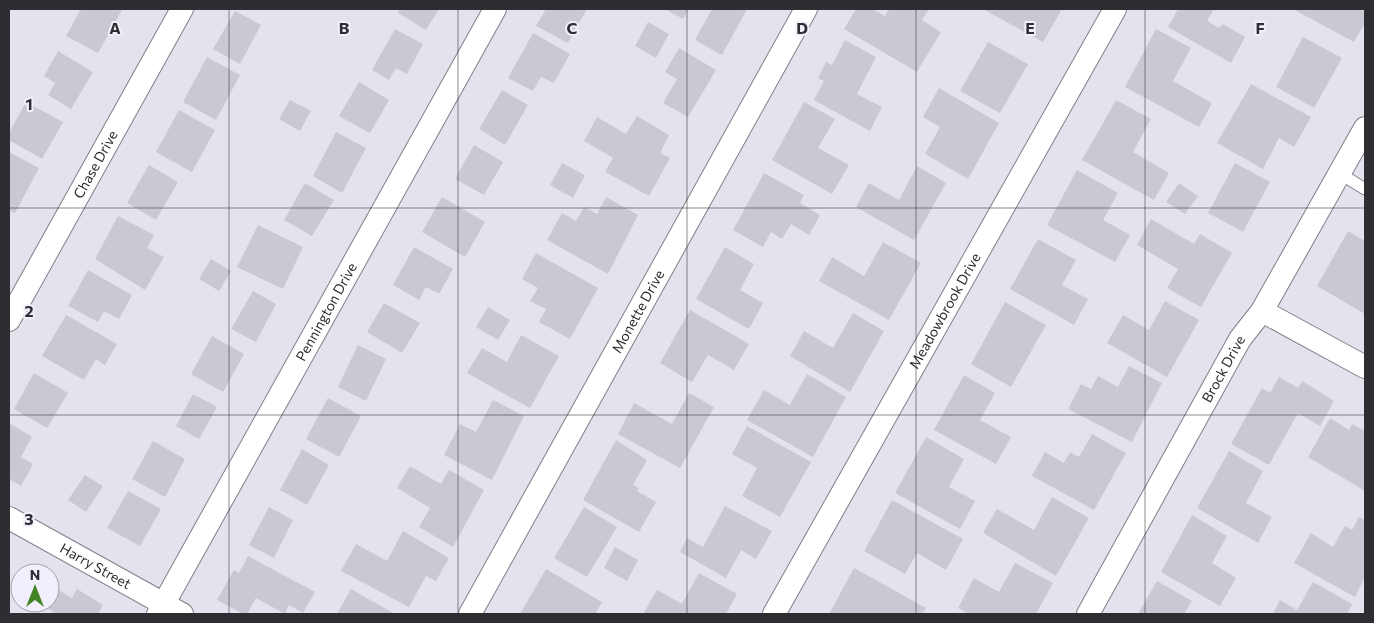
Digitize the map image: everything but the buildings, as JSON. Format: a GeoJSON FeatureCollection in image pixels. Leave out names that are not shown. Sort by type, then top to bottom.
{"type":"FeatureCollection","features":[{"type":"Feature","properties":{"kind":"street","name":"Chase Drive"},"geometry":{"type":"LineString","coordinates":[[9,320],[182,9]]}},
{"type":"Feature","properties":{"kind":"street","name":"Pennington Drive"},"geometry":{"type":"LineString","coordinates":[[168,611],[495,9]]}},
{"type":"Feature","properties":{"kind":"street","name":"Monette Drive"},"geometry":{"type":"LineString","coordinates":[[470,614],[806,9]]}},
{"type":"Feature","properties":{"kind":"street","name":"Meadowbrook Drive"},"geometry":{"type":"LineString","coordinates":[[774,614],[1114,9]]}},
{"type":"Feature","properties":{"kind":"street","name":"Brock Drive"},"geometry":{"type":"LineString","coordinates":[[1088,614],[1240,339],[1262,311],[1365,128]]}},
{"type":"Feature","properties":{"kind":"street"},"geometry":{"type":"LineString","coordinates":[[1262,311],[1365,367]]}},
{"type":"Feature","properties":{"kind":"street","name":"Harry Street"},"geometry":{"type":"LineString","coordinates":[[9,518],[168,611]]}},
{"type":"Feature","properties":{"kind":"lane"},"geometry":{"type":"LineString","coordinates":[[1339,174],[1365,189]]}}]}
